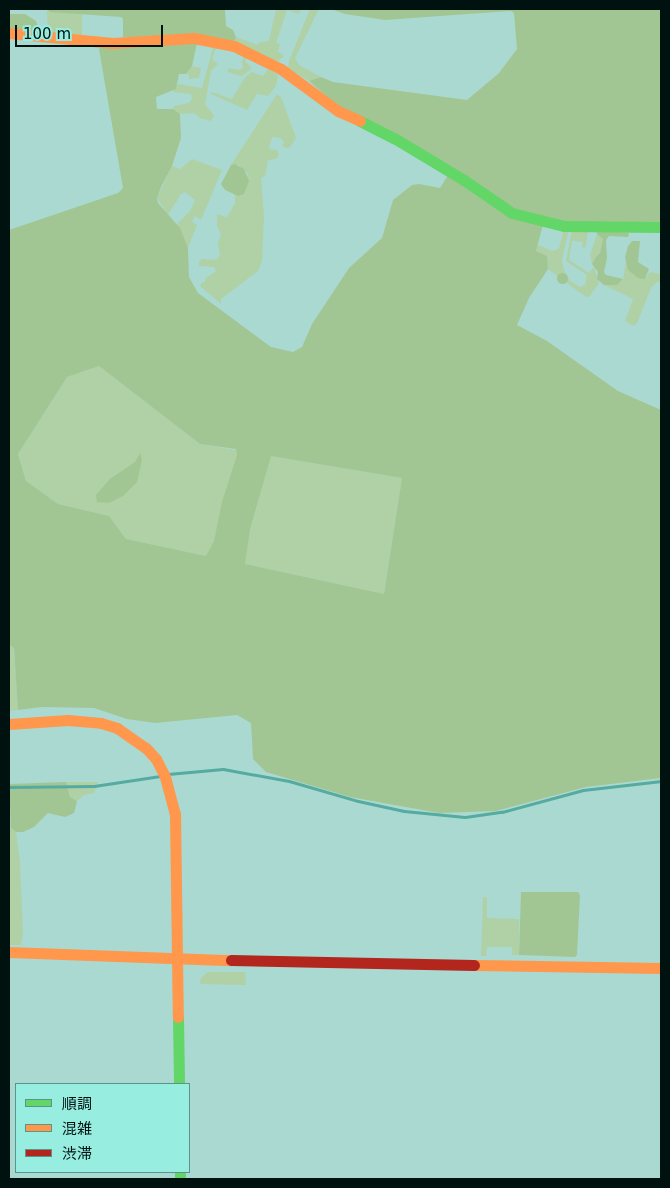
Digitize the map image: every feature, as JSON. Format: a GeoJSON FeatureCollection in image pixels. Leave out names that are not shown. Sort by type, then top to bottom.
{"type":"FeatureCollection","features":[{"type":"Feature","properties":{"kind":"street"},"geometry":{"type":"LineString","coordinates":[[9,33],[113,43],[194,38],[234,46],[281,69],[338,111],[394,138],[464,180],[512,213],[564,226],[661,227]]}},
{"type":"Feature","properties":{"kind":"street"},"geometry":{"type":"LineString","coordinates":[[9,724],[68,720],[101,723],[130,735],[156,760],[166,776],[175,814],[179,1083]]}},
{"type":"Feature","properties":{"kind":"street"},"geometry":{"type":"LineString","coordinates":[[9,952],[178,959],[661,968]]}},
{"type":"Feature","properties":{"kind":"green space"},"geometry":{"type":"Polygon","coordinates":[[[47,9],[225,9],[226,26],[233,30],[236,37],[234,42],[123,37],[123,19],[121,17],[50,12],[47,9]]]}},
{"type":"Feature","properties":{"kind":"green space"},"geometry":{"type":"Polygon","coordinates":[[[276,9],[301,10],[299,14],[287,10],[276,43],[280,44],[278,52],[284,55],[278,62],[234,42],[236,37],[258,45],[260,42],[269,41],[276,9]]]}},
{"type":"Feature","properties":{"kind":"green space"},"geometry":{"type":"Polygon","coordinates":[[[310,9],[319,9],[295,58],[299,65],[321,77],[309,81],[288,68],[289,61],[310,9]]]}},
{"type":"Feature","properties":{"kind":"green space"},"geometry":{"type":"Polygon","coordinates":[[[331,9],[661,9],[661,224],[544,221],[536,251],[547,256],[548,269],[529,298],[517,325],[547,341],[618,391],[661,410],[661,778],[586,787],[496,811],[439,813],[350,797],[266,772],[253,759],[251,723],[237,715],[155,723],[127,719],[94,708],[42,707],[18,710],[14,648],[9,644],[9,230],[118,193],[123,188],[99,49],[102,46],[197,43],[192,66],[186,74],[179,74],[176,89],[156,97],[157,109],[173,109],[180,114],[181,138],[172,166],[157,198],[158,203],[180,228],[188,248],[189,277],[198,293],[271,347],[293,352],[302,347],[312,324],[349,268],[382,238],[393,200],[412,185],[419,184],[440,188],[452,169],[340,108],[309,81],[321,77],[333,82],[467,100],[499,73],[517,49],[514,13],[511,11],[385,20],[345,14],[331,9]],[[99,366],[67,377],[18,454],[26,481],[58,504],[109,516],[126,539],[206,556],[214,541],[222,502],[237,455],[236,449],[200,444],[99,366]],[[271,456],[250,529],[245,564],[384,594],[402,478],[271,456]]]}},
{"type":"Feature","properties":{"kind":"green space"},"geometry":{"type":"Polygon","coordinates":[[[47,10],[82,14],[82,35],[48,35],[47,10]]]}},
{"type":"Feature","properties":{"kind":"green space"},"geometry":{"type":"Polygon","coordinates":[[[9,14],[25,14],[36,21],[38,27],[37,34],[9,30],[9,14]]]}},
{"type":"Feature","properties":{"kind":"green space"},"geometry":{"type":"Polygon","coordinates":[[[214,44],[217,45],[212,59],[218,64],[211,71],[205,104],[214,116],[211,121],[200,118],[194,113],[180,114],[173,109],[174,106],[189,103],[192,99],[191,94],[173,92],[178,84],[202,88],[214,44]]]}},
{"type":"Feature","properties":{"kind":"green space"},"geometry":{"type":"Polygon","coordinates":[[[248,55],[245,61],[252,68],[241,76],[228,72],[228,68],[238,70],[243,68],[242,61],[244,56],[248,55]]]}},
{"type":"Feature","properties":{"kind":"green space"},"geometry":{"type":"Polygon","coordinates":[[[192,66],[201,68],[199,78],[189,79],[189,75],[186,74],[192,66]]]}},
{"type":"Feature","properties":{"kind":"green space"},"geometry":{"type":"Polygon","coordinates":[[[268,69],[278,75],[276,86],[268,96],[257,94],[247,110],[211,94],[212,92],[232,99],[245,77],[252,72],[263,76],[268,69]]]}},
{"type":"Feature","properties":{"kind":"green space"},"geometry":{"type":"Polygon","coordinates":[[[277,94],[281,97],[296,138],[290,147],[286,148],[282,146],[284,142],[280,138],[272,137],[269,149],[277,150],[279,155],[276,159],[268,160],[265,176],[261,178],[264,216],[262,261],[258,271],[221,299],[221,304],[200,286],[206,278],[216,271],[214,267],[199,266],[199,262],[202,259],[216,260],[220,255],[218,243],[221,234],[217,226],[217,214],[226,217],[229,214],[235,203],[235,195],[238,196],[248,174],[239,165],[231,165],[277,94]]]}},
{"type":"Feature","properties":{"kind":"green space"},"geometry":{"type":"Polygon","coordinates":[[[192,159],[222,170],[201,220],[195,216],[192,222],[197,225],[188,248],[177,224],[190,211],[195,200],[185,192],[181,194],[168,215],[157,198],[172,166],[180,169],[192,159]]]}},
{"type":"Feature","properties":{"kind":"green space"},"geometry":{"type":"Polygon","coordinates":[[[235,164],[244,169],[249,181],[244,194],[238,196],[225,190],[221,184],[231,165],[235,164]]]}},
{"type":"Feature","properties":{"kind":"green space"},"geometry":{"type":"Polygon","coordinates":[[[569,229],[562,260],[564,270],[570,281],[580,287],[585,285],[587,275],[566,261],[572,230],[588,230],[586,247],[582,248],[583,242],[572,241],[569,260],[589,273],[594,267],[599,283],[589,297],[586,297],[548,269],[546,256],[536,251],[538,245],[552,251],[559,249],[563,232],[569,229]]]}},
{"type":"Feature","properties":{"kind":"green space"},"geometry":{"type":"Polygon","coordinates":[[[597,230],[629,233],[628,237],[609,236],[606,240],[607,258],[604,272],[606,275],[623,279],[617,285],[604,285],[597,279],[598,272],[592,264],[600,253],[603,239],[597,234],[597,230]]]}},
{"type":"Feature","properties":{"kind":"green space"},"geometry":{"type":"Polygon","coordinates":[[[597,234],[603,239],[600,254],[592,264],[590,255],[597,234]]]}},
{"type":"Feature","properties":{"kind":"green space"},"geometry":{"type":"Polygon","coordinates":[[[632,241],[640,241],[638,262],[649,269],[645,279],[638,278],[628,270],[625,257],[628,246],[632,241]]]}},
{"type":"Feature","properties":{"kind":"green space"},"geometry":{"type":"Polygon","coordinates":[[[626,262],[645,279],[650,272],[661,274],[661,282],[657,282],[651,288],[637,323],[634,326],[625,321],[633,299],[604,285],[617,285],[623,279],[626,262]]]}},
{"type":"Feature","properties":{"kind":"green space"},"geometry":{"type":"Polygon","coordinates":[[[562,272],[568,278],[562,284],[556,278],[562,272]]]}},
{"type":"Feature","properties":{"kind":"green space"},"geometry":{"type":"Polygon","coordinates":[[[99,366],[200,444],[402,478],[384,594],[126,539],[109,516],[58,504],[26,481],[18,454],[67,377],[99,366]]]}},
{"type":"Feature","properties":{"kind":"green space"},"geometry":{"type":"Polygon","coordinates":[[[140,453],[142,460],[137,482],[123,496],[109,503],[97,502],[96,495],[110,479],[135,462],[140,453]]]}},
{"type":"Feature","properties":{"kind":"green space"},"geometry":{"type":"Polygon","coordinates":[[[9,644],[14,648],[18,710],[9,711],[9,644]]]}},
{"type":"Feature","properties":{"kind":"green space"},"geometry":{"type":"Polygon","coordinates":[[[66,782],[98,782],[94,793],[84,795],[77,801],[70,797],[66,782]]]}},
{"type":"Feature","properties":{"kind":"green space"},"geometry":{"type":"Polygon","coordinates":[[[66,782],[70,797],[77,801],[74,813],[65,817],[48,813],[34,827],[23,832],[16,832],[11,828],[9,784],[66,782]]]}},
{"type":"Feature","properties":{"kind":"green space"},"geometry":{"type":"Polygon","coordinates":[[[9,803],[11,828],[16,832],[20,861],[23,933],[21,945],[9,945],[9,803]]]}},
{"type":"Feature","properties":{"kind":"green space"},"geometry":{"type":"Polygon","coordinates":[[[521,892],[578,892],[580,895],[577,955],[575,957],[519,955],[521,892]]]}},
{"type":"Feature","properties":{"kind":"green space"},"geometry":{"type":"Polygon","coordinates":[[[483,897],[487,897],[487,918],[519,919],[519,955],[512,955],[512,947],[487,947],[486,956],[481,956],[483,897]]]}},
{"type":"Feature","properties":{"kind":"green space"},"geometry":{"type":"Polygon","coordinates":[[[208,972],[245,972],[246,985],[200,984],[201,978],[208,972]]]}},
{"type":"Feature","properties":{"kind":"waterway"},"geometry":{"type":"LineString","coordinates":[[168,774],[223,769],[289,781],[358,801],[404,811],[465,817],[502,812],[583,790],[661,781]]}},
{"type":"Feature","properties":{"kind":"waterway"},"geometry":{"type":"LineString","coordinates":[[9,787],[94,786],[160,776]]}},
{"type":"Feature","properties":{"kind":"traffic: fast"},"geometry":{"type":"LineString","coordinates":[[360,121],[394,138],[464,180],[512,213],[564,226],[661,227]]}},
{"type":"Feature","properties":{"kind":"traffic: fast"},"geometry":{"type":"LineString","coordinates":[[178,1017],[179,1083]]}},
{"type":"Feature","properties":{"kind":"traffic: fast"},"geometry":{"type":"LineString","coordinates":[[180,1173],[180,1179]]}},
{"type":"Feature","properties":{"kind":"traffic: slow"},"geometry":{"type":"LineString","coordinates":[[9,33],[113,43],[194,38],[234,46],[281,69],[338,111],[360,121]]}},
{"type":"Feature","properties":{"kind":"traffic: slow"},"geometry":{"type":"LineString","coordinates":[[9,724],[68,720],[101,723],[117,728],[146,748],[156,759],[165,777],[175,814],[178,1017]]}},
{"type":"Feature","properties":{"kind":"traffic: slow"},"geometry":{"type":"LineString","coordinates":[[9,952],[231,960]]}},
{"type":"Feature","properties":{"kind":"traffic: slow"},"geometry":{"type":"LineString","coordinates":[[474,965],[661,968]]}},
{"type":"Feature","properties":{"kind":"traffic: jam"},"geometry":{"type":"LineString","coordinates":[[231,960],[474,965]]}}]}
